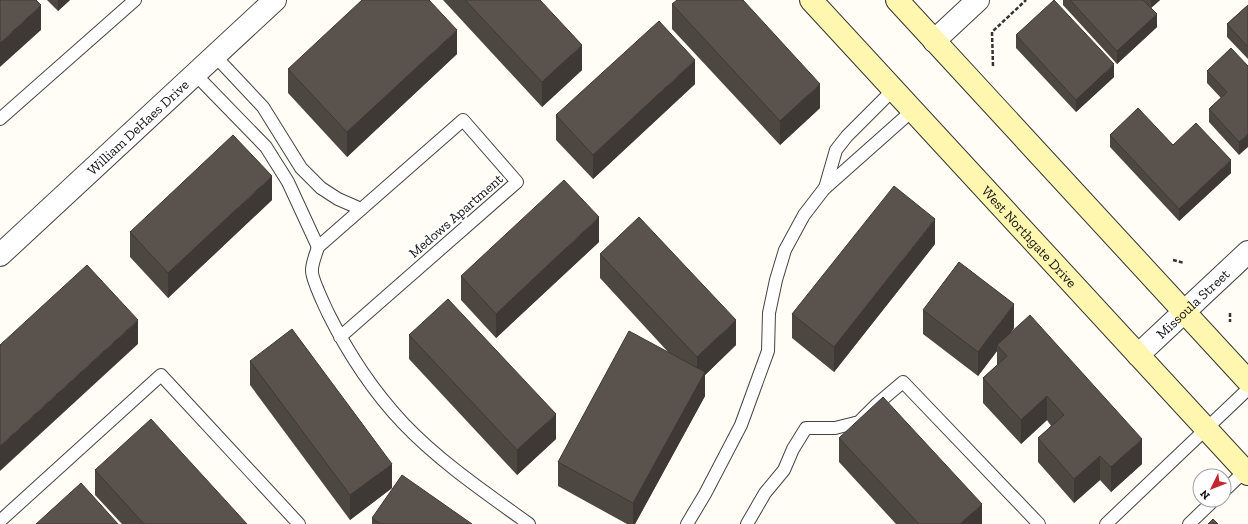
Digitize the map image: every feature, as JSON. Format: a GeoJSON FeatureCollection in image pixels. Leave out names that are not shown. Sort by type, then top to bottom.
{"type":"FeatureCollection","features":[{"type":"Feature","properties":{"kind":"main road","name":"West Northgate Drive"},"geometry":{"type":"LineString","coordinates":[[811,0],[1206,429],[1247,471]]}},
{"type":"Feature","properties":{"kind":"main road"},"geometry":{"type":"LineString","coordinates":[[896,0],[1248,381]]}},
{"type":"Feature","properties":{"kind":"street"},"geometry":{"type":"LineString","coordinates":[[934,41],[978,0]]}},
{"type":"Feature","properties":{"kind":"street","name":"William DeHaes Drive"},"geometry":{"type":"LineString","coordinates":[[0,255],[215,56],[266,3]]}},
{"type":"Feature","properties":{"kind":"street","name":"Missoula Street"},"geometry":{"type":"LineString","coordinates":[[1138,355],[1248,252]]}},
{"type":"Feature","properties":{"kind":"lane"},"geometry":{"type":"LineString","coordinates":[[0,119],[135,0]]}},
{"type":"Feature","properties":{"kind":"lane"},"geometry":{"type":"LineString","coordinates":[[215,56],[263,107],[301,168],[321,188],[338,199],[361,209]]}},
{"type":"Feature","properties":{"kind":"lane"},"geometry":{"type":"LineString","coordinates":[[195,74],[266,147],[288,182],[318,247],[311,271],[321,299],[340,337],[363,374],[403,422],[428,447],[476,486],[529,524]]}},
{"type":"Feature","properties":{"kind":"lane"},"geometry":{"type":"LineString","coordinates":[[824,189],[836,150],[853,130],[893,90]]}},
{"type":"Feature","properties":{"kind":"lane"},"geometry":{"type":"LineString","coordinates":[[687,524],[706,494],[741,425],[768,351],[769,313],[776,280],[786,250],[804,216],[824,189],[913,110]]}},
{"type":"Feature","properties":{"kind":"lane","name":"Medows Apartment"},"geometry":{"type":"LineString","coordinates":[[318,247],[463,120],[517,182],[340,337]]}},
{"type":"Feature","properties":{"kind":"lane"},"geometry":{"type":"LineString","coordinates":[[0,521],[161,375],[299,524]]}},
{"type":"Feature","properties":{"kind":"lane"},"geometry":{"type":"LineString","coordinates":[[747,524],[765,493],[784,470],[793,449],[806,428],[835,428],[859,422],[877,404],[903,382],[1039,524]]}},
{"type":"Feature","properties":{"kind":"lane"},"geometry":{"type":"LineString","coordinates":[[1106,524],[1117,519],[1248,389]]}},
{"type":"Feature","properties":{"kind":"lane"},"geometry":{"type":"LineString","coordinates":[[1232,484],[1247,471]]}},
{"type":"Feature","properties":{"kind":"lane"},"geometry":{"type":"LineString","coordinates":[[1189,524],[1206,508]]}},
{"type":"Feature","properties":{"kind":"path"},"geometry":{"type":"LineString","coordinates":[[993,68],[992,32],[1026,0]]}},
{"type":"Feature","properties":{"kind":"path"},"geometry":{"type":"LineString","coordinates":[[1172,260],[1184,263]]}},
{"type":"Feature","properties":{"kind":"path"},"geometry":{"type":"LineString","coordinates":[[1230,313],[1230,322],[1235,327]]}},
{"type":"Feature","properties":{"kind":"building"},"geometry":{"type":"Polygon","coordinates":[[[0,0],[36,0],[41,5],[0,43],[0,0]]]}},
{"type":"Feature","properties":{"kind":"building"},"geometry":{"type":"Polygon","coordinates":[[[362,0],[429,0],[457,30],[347,132],[288,69],[362,0]]]}},
{"type":"Feature","properties":{"kind":"building"},"geometry":{"type":"Polygon","coordinates":[[[465,0],[540,0],[582,45],[542,82],[465,0]]]}},
{"type":"Feature","properties":{"kind":"building"},"geometry":{"type":"Polygon","coordinates":[[[677,0],[743,0],[820,84],[780,121],[672,4],[677,0]]]}},
{"type":"Feature","properties":{"kind":"building"},"geometry":{"type":"Polygon","coordinates":[[[1054,0],[1114,64],[1076,100],[1016,35],[1054,0]]]}},
{"type":"Feature","properties":{"kind":"building"},"geometry":{"type":"Polygon","coordinates":[[[1070,0],[1143,0],[1157,14],[1117,51],[1070,0]]]}},
{"type":"Feature","properties":{"kind":"building"},"geometry":{"type":"Polygon","coordinates":[[[1248,5],[1248,47],[1227,24],[1248,5]]]}},
{"type":"Feature","properties":{"kind":"building"},"geometry":{"type":"Polygon","coordinates":[[[659,21],[695,60],[593,155],[556,115],[659,21]]]}},
{"type":"Feature","properties":{"kind":"building"},"geometry":{"type":"Polygon","coordinates":[[[1231,48],[1248,66],[1248,134],[1239,142],[1209,109],[1227,92],[1207,71],[1231,48]]]}},
{"type":"Feature","properties":{"kind":"building"},"geometry":{"type":"Polygon","coordinates":[[[1138,108],[1173,145],[1196,123],[1231,160],[1179,209],[1110,135],[1138,108]]]}},
{"type":"Feature","properties":{"kind":"building"},"geometry":{"type":"Polygon","coordinates":[[[233,135],[272,176],[168,273],[130,232],[233,135]]]}},
{"type":"Feature","properties":{"kind":"building"},"geometry":{"type":"Polygon","coordinates":[[[564,180],[599,217],[496,314],[461,276],[564,180]]]}},
{"type":"Feature","properties":{"kind":"building"},"geometry":{"type":"Polygon","coordinates":[[[894,186],[935,219],[834,347],[792,314],[894,186]]]}},
{"type":"Feature","properties":{"kind":"building"},"geometry":{"type":"Polygon","coordinates":[[[639,217],[736,320],[697,357],[600,254],[639,217]]]}},
{"type":"Feature","properties":{"kind":"building"},"geometry":{"type":"Polygon","coordinates":[[[959,262],[1014,304],[978,352],[923,310],[959,262]]]}},
{"type":"Feature","properties":{"kind":"building"},"geometry":{"type":"Polygon","coordinates":[[[87,265],[138,320],[0,446],[0,345],[87,265]]]}},
{"type":"Feature","properties":{"kind":"building"},"geometry":{"type":"Polygon","coordinates":[[[448,299],[556,414],[517,450],[409,335],[448,299]]]}},
{"type":"Feature","properties":{"kind":"building"},"geometry":{"type":"Polygon","coordinates":[[[1030,315],[1142,439],[1111,467],[1100,456],[1074,479],[1038,438],[1064,415],[1047,396],[1021,420],[983,378],[1007,356],[997,345],[1030,315]]]}},
{"type":"Feature","properties":{"kind":"building"},"geometry":{"type":"Polygon","coordinates":[[[292,329],[392,464],[350,495],[250,361],[292,329]]]}},
{"type":"Feature","properties":{"kind":"building"},"geometry":{"type":"Polygon","coordinates":[[[629,331],[705,372],[633,503],[558,462],[629,331]]]}},
{"type":"Feature","properties":{"kind":"building"},"geometry":{"type":"Polygon","coordinates":[[[883,397],[982,504],[960,524],[919,524],[839,438],[883,397]]]}},
{"type":"Feature","properties":{"kind":"building"},"geometry":{"type":"Polygon","coordinates":[[[151,419],[247,524],[144,524],[95,470],[151,419]]]}},
{"type":"Feature","properties":{"kind":"building"},"geometry":{"type":"Polygon","coordinates":[[[402,475],[472,524],[381,524],[372,518],[402,475]]]}},
{"type":"Feature","properties":{"kind":"building"},"geometry":{"type":"Polygon","coordinates":[[[81,483],[118,524],[36,524],[81,483]]]}},
{"type":"Feature","properties":{"kind":"building"},"geometry":{"type":"Polygon","coordinates":[[[1213,519],[1218,524],[1208,524],[1213,519]]]}}]}
